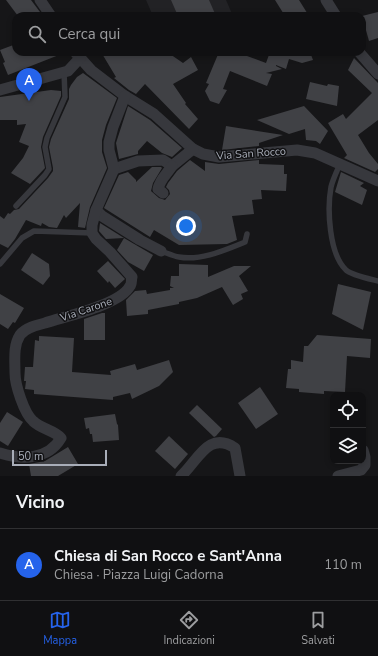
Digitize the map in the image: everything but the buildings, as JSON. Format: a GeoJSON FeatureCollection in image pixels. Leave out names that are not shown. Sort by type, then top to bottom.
{"type":"FeatureCollection","features":[{"type":"Feature","properties":{"kind":"street"},"geometry":{"type":"LineString","coordinates":[[326,0],[334,12]]}},
{"type":"Feature","properties":{"kind":"street"},"geometry":{"type":"LineString","coordinates":[[43,1],[49,12]]}},
{"type":"Feature","properties":{"kind":"street"},"geometry":{"type":"LineString","coordinates":[[0,90],[68,71],[76,56]]}},
{"type":"Feature","properties":{"kind":"street","name":"Via San Rocco"},"geometry":{"type":"LineString","coordinates":[[78,56],[91,70],[125,96],[154,114],[193,149],[203,154],[219,157],[297,150],[315,153],[378,181]]}},
{"type":"Feature","properties":{"kind":"street"},"geometry":{"type":"LineString","coordinates":[[362,56],[378,74]]}},
{"type":"Feature","properties":{"kind":"street"},"geometry":{"type":"LineString","coordinates":[[92,233],[92,225],[96,210],[114,169],[109,150],[109,142],[125,96]]}},
{"type":"Feature","properties":{"kind":"street"},"geometry":{"type":"LineString","coordinates":[[163,193],[158,189],[159,182],[172,166],[193,149]]}},
{"type":"Feature","properties":{"kind":"street"},"geometry":{"type":"LineString","coordinates":[[114,169],[138,161],[163,160],[172,166]]}},
{"type":"Feature","properties":{"kind":"street"},"geometry":{"type":"LineString","coordinates":[[96,210],[102,216],[140,240],[161,251]]}},
{"type":"Feature","properties":{"kind":"street","name":"Via Carone"},"geometry":{"type":"LineString","coordinates":[[0,453],[12,457],[30,457],[46,453],[56,446],[61,438],[32,421],[22,403],[15,380],[15,344],[21,333],[35,326],[109,303],[124,294],[131,285],[132,277],[92,233]]}},
{"type":"Feature","properties":{"kind":"street"},"geometry":{"type":"LineString","coordinates":[[181,476],[206,448],[216,442],[228,443],[235,448],[240,476]]}},
{"type":"Feature","properties":{"kind":"street"},"geometry":{"type":"LineString","coordinates":[[338,476],[361,470],[365,464]]}},
{"type":"Feature","properties":{"kind":"lane"},"geometry":{"type":"LineString","coordinates":[[16,206],[49,169],[45,147],[46,138],[65,97],[64,72]]}},
{"type":"Feature","properties":{"kind":"lane"},"geometry":{"type":"LineString","coordinates":[[340,164],[332,186],[329,200],[329,220],[338,260],[347,271],[378,281]]}},
{"type":"Feature","properties":{"kind":"lane"},"geometry":{"type":"LineString","coordinates":[[0,264],[22,238],[34,231],[92,233]]}},
{"type":"Feature","properties":{"kind":"lane"},"geometry":{"type":"LineString","coordinates":[[161,251],[178,257],[192,258],[211,254],[245,242],[247,234]]}},
{"type":"Feature","properties":{"kind":"shaded area"},"geometry":{"type":"Polygon","coordinates":[[[146,0],[226,0],[231,12],[151,12],[146,0]]]}},
{"type":"Feature","properties":{"kind":"place","name":"Chiesa di San Rocco e Sant'Anna"},"geometry":{"type":"Point","coordinates":[29,101]}}]}
